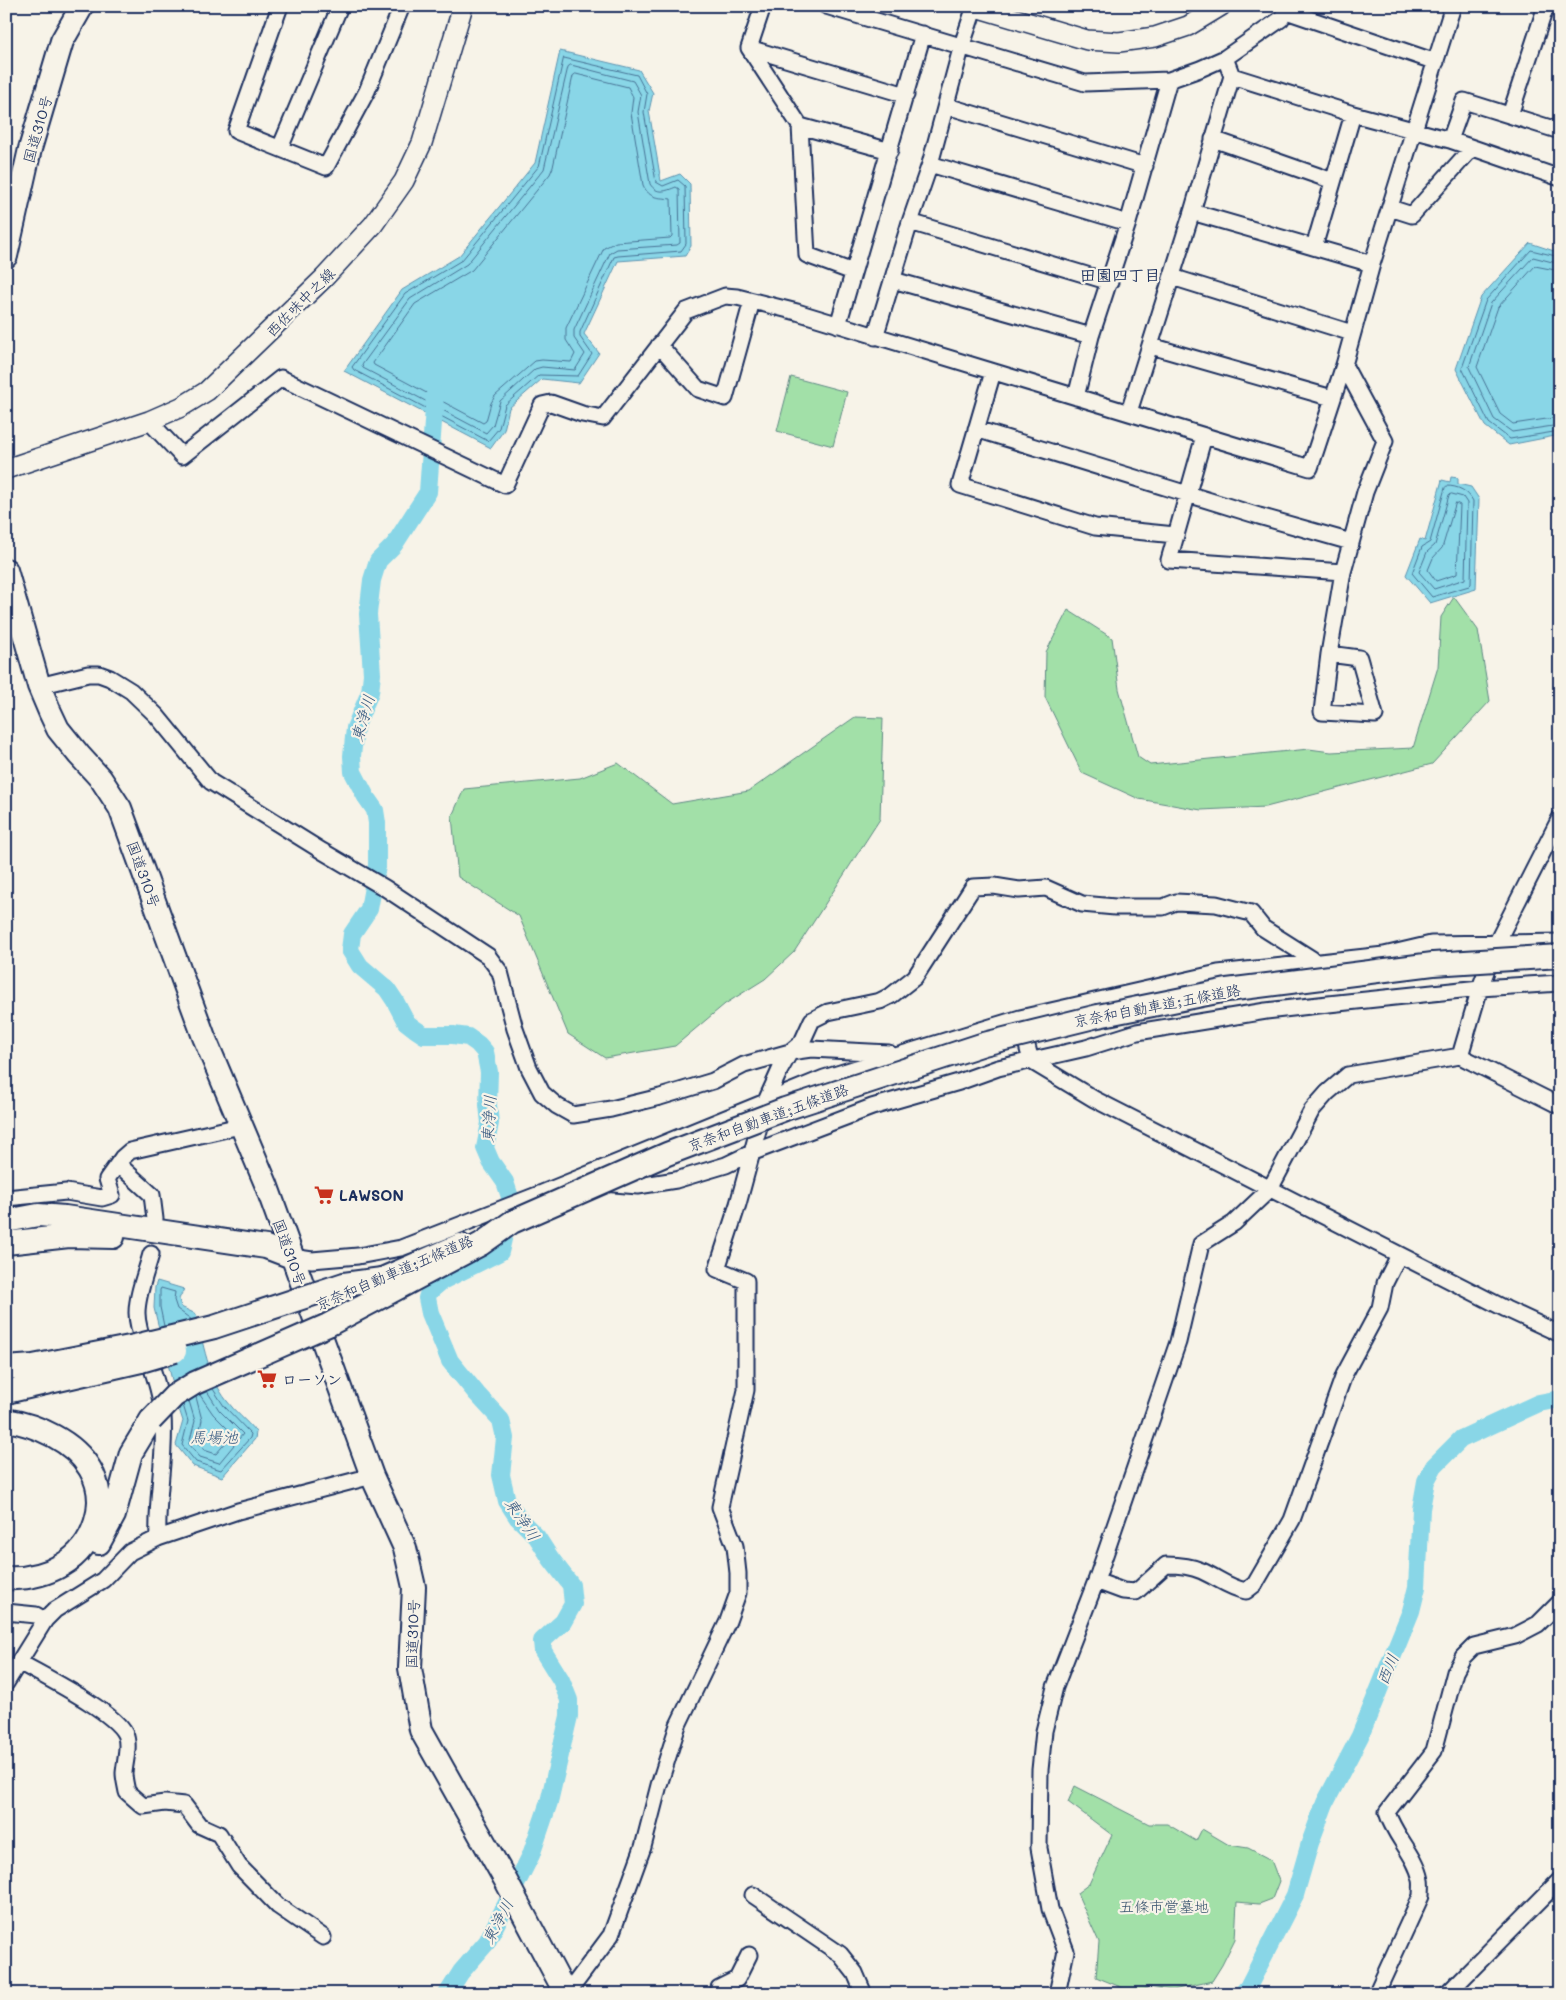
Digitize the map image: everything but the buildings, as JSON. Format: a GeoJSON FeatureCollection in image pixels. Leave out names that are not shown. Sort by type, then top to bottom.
{"type":"FeatureCollection","features":[{"type":"Feature","properties":{"kind":"highway","name":"国道310号"},"geometry":{"type":"LineString","coordinates":[[6,256],[30,149],[62,41],[82,6]]}},
{"type":"Feature","properties":{"kind":"highway","name":"国道310号"},"geometry":{"type":"LineString","coordinates":[[6,570],[39,686],[58,729],[101,779],[120,808],[204,1037],[266,1184],[372,1476],[405,1548],[414,1586],[410,1668],[421,1730],[567,1994]]}},
{"type":"Feature","properties":{"kind":"highway","name":"京奈和自動車道;五條道路"},"geometry":{"type":"LineString","coordinates":[[138,1353],[344,1284],[382,1279],[667,1154],[858,1084],[984,1044],[1098,1016],[1227,990],[1434,964],[1560,956]]}},
{"type":"Feature","properties":{"kind":"highway"},"geometry":{"type":"LineString","coordinates":[[6,1221],[38,1215],[65,1217],[266,1247],[292,1257]]}},
{"type":"Feature","properties":{"kind":"highway"},"geometry":{"type":"LineString","coordinates":[[6,1588],[25,1587],[49,1582],[85,1561],[91,1555],[114,1515],[131,1453],[150,1420],[174,1396],[195,1383],[344,1317],[481,1244],[512,1222]]}},
{"type":"Feature","properties":{"kind":"highway"},"geometry":{"type":"LineString","coordinates":[[6,1230],[40,1227],[74,1229],[107,1236],[266,1260],[292,1257]]}},
{"type":"Feature","properties":{"kind":"highway"},"geometry":{"type":"LineString","coordinates":[[6,1243],[69,1236],[107,1236]]}},
{"type":"Feature","properties":{"kind":"highway"},"geometry":{"type":"LineString","coordinates":[[6,1368],[138,1353]]}},
{"type":"Feature","properties":{"kind":"highway"},"geometry":{"type":"LineString","coordinates":[[6,1392],[138,1353]]}},
{"type":"Feature","properties":{"kind":"highway"},"geometry":{"type":"LineString","coordinates":[[6,1420],[50,1434],[79,1454],[91,1469],[97,1484],[100,1502],[96,1522],[79,1552],[62,1565],[44,1574],[20,1579],[6,1578]]}},
{"type":"Feature","properties":{"kind":"main road","name":"西佐味中之線"},"geometry":{"type":"LineString","coordinates":[[6,469],[149,421],[181,407],[207,391],[292,310],[373,225],[404,181],[422,143],[462,6]]}},
{"type":"Feature","properties":{"kind":"main road"},"geometry":{"type":"LineString","coordinates":[[974,6],[1087,40],[1119,42],[1155,37],[1188,26],[1221,6]]}},
{"type":"Feature","properties":{"kind":"street"},"geometry":{"type":"LineString","coordinates":[[280,6],[236,131],[326,167],[367,91],[402,6]]}},
{"type":"Feature","properties":{"kind":"street"},"geometry":{"type":"LineString","coordinates":[[280,148],[340,6]]}},
{"type":"Feature","properties":{"kind":"street"},"geometry":{"type":"LineString","coordinates":[[749,48],[763,6]]}},
{"type":"Feature","properties":{"kind":"street"},"geometry":{"type":"LineString","coordinates":[[826,6],[1085,83],[1169,80],[1225,58],[1280,19],[1288,9],[1436,62]]}},
{"type":"Feature","properties":{"kind":"street"},"geometry":{"type":"LineString","coordinates":[[875,336],[930,164],[974,6]]}},
{"type":"Feature","properties":{"kind":"street"},"geometry":{"type":"LineString","coordinates":[[149,421],[182,456],[281,378],[505,485],[542,406],[550,403],[582,414],[603,418],[686,311],[725,296],[752,301],[838,325],[1310,468],[1344,365],[1372,264],[1454,6]]}},
{"type":"Feature","properties":{"kind":"street"},"geometry":{"type":"LineString","coordinates":[[1510,115],[1546,6]]}},
{"type":"Feature","properties":{"kind":"street"},"geometry":{"type":"LineString","coordinates":[[838,325],[923,34]]}},
{"type":"Feature","properties":{"kind":"street"},"geometry":{"type":"LineString","coordinates":[[749,48],[906,95]]}},
{"type":"Feature","properties":{"kind":"street"},"geometry":{"type":"LineString","coordinates":[[749,48],[800,126],[807,255],[853,272]]}},
{"type":"Feature","properties":{"kind":"street"},"geometry":{"type":"LineString","coordinates":[[1130,412],[1232,76],[1225,58]]}},
{"type":"Feature","properties":{"kind":"street"},"geometry":{"type":"LineString","coordinates":[[1232,76],[1353,114],[1450,140],[1560,178]]}},
{"type":"Feature","properties":{"kind":"street"},"geometry":{"type":"LineString","coordinates":[[1076,397],[1091,336],[1128,223],[1169,80]]}},
{"type":"Feature","properties":{"kind":"street"},"geometry":{"type":"LineString","coordinates":[[1450,140],[1464,101],[1560,131]]}},
{"type":"Feature","properties":{"kind":"street"},"geometry":{"type":"LineString","coordinates":[[947,106],[1144,166]]}},
{"type":"Feature","properties":{"kind":"street"},"geometry":{"type":"LineString","coordinates":[[1314,247],[1353,114]]}},
{"type":"Feature","properties":{"kind":"street"},"geometry":{"type":"LineString","coordinates":[[800,126],[890,151]]}},
{"type":"Feature","properties":{"kind":"street"},"geometry":{"type":"LineString","coordinates":[[1212,139],[1333,181]]}},
{"type":"Feature","properties":{"kind":"street"},"geometry":{"type":"LineString","coordinates":[[1390,208],[1412,215],[1472,148]]}},
{"type":"Feature","properties":{"kind":"street"},"geometry":{"type":"LineString","coordinates":[[930,164],[1128,223]]}},
{"type":"Feature","properties":{"kind":"street"},"geometry":{"type":"LineString","coordinates":[[1192,212],[1372,264]]}},
{"type":"Feature","properties":{"kind":"street"},"geometry":{"type":"LineString","coordinates":[[910,222],[1110,282]]}},
{"type":"Feature","properties":{"kind":"street"},"geometry":{"type":"LineString","coordinates":[[1172,278],[1352,333]]}},
{"type":"Feature","properties":{"kind":"street"},"geometry":{"type":"LineString","coordinates":[[893,280],[1091,336]]}},
{"type":"Feature","properties":{"kind":"street"},"geometry":{"type":"LineString","coordinates":[[659,345],[698,389],[725,398],[752,301]]}},
{"type":"Feature","properties":{"kind":"street"},"geometry":{"type":"LineString","coordinates":[[1151,346],[1332,398]]}},
{"type":"Feature","properties":{"kind":"street"},"geometry":{"type":"LineString","coordinates":[[1329,654],[1359,658],[1375,714],[1322,712],[1329,654],[1343,572],[1365,492],[1385,441],[1344,365]]}},
{"type":"Feature","properties":{"kind":"street"},"geometry":{"type":"LineString","coordinates":[[993,372],[960,486],[1095,527],[1175,535]]}},
{"type":"Feature","properties":{"kind":"street"},"geometry":{"type":"LineString","coordinates":[[976,429],[1351,542]]}},
{"type":"Feature","properties":{"kind":"street"},"geometry":{"type":"LineString","coordinates":[[1204,436],[1169,560],[1343,572]]}},
{"type":"Feature","properties":{"kind":"street"},"geometry":{"type":"LineString","coordinates":[[39,686],[88,674],[99,674],[110,678],[131,692],[157,716],[211,782],[231,796],[385,888],[488,956],[500,972],[515,1029],[529,1068],[542,1093],[557,1106],[573,1115],[611,1109],[660,1097],[713,1081],[744,1065],[790,1052],[812,1049],[900,1053]]}},
{"type":"Feature","properties":{"kind":"street"},"geometry":{"type":"LineString","coordinates":[[1460,1056],[1480,988],[1497,942],[1560,818]]}},
{"type":"Feature","properties":{"kind":"street"},"geometry":{"type":"LineString","coordinates":[[567,1994],[611,1935],[643,1847],[659,1785],[678,1725],[728,1621],[738,1593],[735,1546],[720,1507],[746,1390],[746,1281],[717,1269],[738,1204],[766,1101],[790,1052],[802,1042],[812,1020],[828,1012],[880,1001],[892,995],[915,977],[973,887],[994,886],[1019,890],[1046,888],[1082,904],[1114,907],[1163,907],[1176,902],[1216,904],[1231,907],[1251,913],[1263,928],[1312,959],[1314,963]]}},
{"type":"Feature","properties":{"kind":"street"},"geometry":{"type":"LineString","coordinates":[[292,1257],[312,1260],[358,1256],[401,1248],[542,1193],[824,1078],[900,1053],[1020,1018],[1218,973],[1384,954],[1431,944],[1560,942]]}},
{"type":"Feature","properties":{"kind":"street"},"geometry":{"type":"LineString","coordinates":[[583,1176],[600,1182],[618,1185],[660,1184],[726,1165],[751,1153],[854,1113],[959,1082],[998,1068],[1086,1048],[1136,1032],[1274,1010],[1480,988],[1560,983]]}},
{"type":"Feature","properties":{"kind":"street"},"geometry":{"type":"LineString","coordinates":[[1020,1018],[1032,1061],[1101,1103],[1399,1255],[1560,1334]]}},
{"type":"Feature","properties":{"kind":"street"},"geometry":{"type":"LineString","coordinates":[[900,1053],[911,1096]]}},
{"type":"Feature","properties":{"kind":"street"},"geometry":{"type":"LineString","coordinates":[[1058,1994],[1066,1952],[1050,1909],[1039,1848],[1040,1770],[1044,1732],[1055,1687],[1096,1581],[1178,1342],[1201,1244],[1234,1223],[1270,1189],[1312,1110],[1327,1093],[1348,1075],[1460,1056],[1560,1106]]}},
{"type":"Feature","properties":{"kind":"street"},"geometry":{"type":"LineString","coordinates":[[6,1198],[66,1192],[102,1198],[112,1195],[107,1179],[122,1158],[130,1152],[240,1126]]}},
{"type":"Feature","properties":{"kind":"street"},"geometry":{"type":"LineString","coordinates":[[118,1164],[152,1194],[155,1219]]}},
{"type":"Feature","properties":{"kind":"street"},"geometry":{"type":"LineString","coordinates":[[151,1254],[139,1298],[137,1315],[141,1336],[158,1385],[163,1416],[164,1433],[157,1517],[158,1538]]}},
{"type":"Feature","properties":{"kind":"street"},"geometry":{"type":"LineString","coordinates":[[1096,1581],[1123,1592],[1136,1592],[1166,1565],[1182,1565],[1202,1571],[1232,1588],[1246,1591],[1255,1584],[1292,1520],[1344,1375],[1380,1308],[1385,1283],[1399,1255]]}},
{"type":"Feature","properties":{"kind":"street"},"geometry":{"type":"LineString","coordinates":[[6,1683],[44,1620],[55,1610],[104,1580],[130,1552],[158,1538],[238,1511],[372,1476]]}},
{"type":"Feature","properties":{"kind":"street"},"geometry":{"type":"LineString","coordinates":[[1376,1994],[1421,1896],[1421,1880],[1415,1863],[1391,1825],[1386,1812],[1434,1751],[1455,1672],[1463,1657],[1474,1646],[1515,1636],[1538,1624],[1560,1602]]}},
{"type":"Feature","properties":{"kind":"street"},"geometry":{"type":"LineString","coordinates":[[6,1612],[36,1615],[44,1620]]}},
{"type":"Feature","properties":{"kind":"street"},"geometry":{"type":"LineString","coordinates":[[19,1662],[97,1706],[120,1727],[127,1742],[124,1774],[127,1792],[143,1806],[184,1805],[199,1826],[219,1834],[238,1866],[283,1911],[323,1937]]}},
{"type":"Feature","properties":{"kind":"street"},"geometry":{"type":"LineString","coordinates":[[1447,1994],[1560,1880]]}},
{"type":"Feature","properties":{"kind":"street"},"geometry":{"type":"LineString","coordinates":[[753,1895],[840,1954],[855,1973],[864,1994]]}},
{"type":"Feature","properties":{"kind":"street"},"geometry":{"type":"LineString","coordinates":[[718,1994],[719,1988],[737,1979],[750,1955]]}},
{"type":"Feature","properties":{"kind":"green space"},"geometry":{"type":"Polygon","coordinates":[[[791,377],[847,392],[833,446],[777,431],[791,377]]]}},
{"type":"Feature","properties":{"kind":"green space"},"geometry":{"type":"Polygon","coordinates":[[[1454,597],[1478,630],[1490,701],[1432,764],[1266,807],[1201,810],[1139,799],[1082,773],[1045,697],[1046,652],[1068,610],[1112,638],[1119,689],[1138,757],[1150,765],[1309,749],[1331,752],[1413,748],[1438,667],[1441,617],[1454,597]]]}},
{"type":"Feature","properties":{"kind":"green space"},"geometry":{"type":"Polygon","coordinates":[[[855,717],[883,718],[880,819],[794,952],[765,979],[725,1004],[675,1046],[605,1058],[568,1034],[519,916],[458,877],[452,816],[464,789],[580,778],[618,763],[672,804],[749,791],[855,717]]]}},
{"type":"Feature","properties":{"kind":"green space","name":"五條市営墓地"},"geometry":{"type":"Polygon","coordinates":[[[1075,1786],[1149,1824],[1167,1824],[1196,1841],[1202,1829],[1229,1845],[1248,1848],[1271,1860],[1279,1881],[1272,1899],[1259,1904],[1237,1902],[1235,1939],[1212,1981],[1173,1990],[1148,1987],[1139,1994],[1128,1994],[1123,1988],[1096,1977],[1099,1942],[1077,1893],[1089,1884],[1112,1835],[1068,1802],[1075,1786]]]}},
{"type":"Feature","properties":{"kind":"water"},"geometry":{"type":"Polygon","coordinates":[[[560,51],[639,70],[653,93],[649,111],[661,181],[680,174],[690,184],[691,246],[685,256],[618,261],[584,334],[599,353],[579,383],[542,379],[509,408],[504,430],[491,448],[344,371],[402,290],[459,256],[535,163],[560,51]]]}},
{"type":"Feature","properties":{"kind":"water"},"geometry":{"type":"Polygon","coordinates":[[[1530,243],[1560,253],[1560,435],[1509,445],[1485,426],[1456,369],[1481,297],[1530,243]]]}},
{"type":"Feature","properties":{"kind":"water"},"geometry":{"type":"Polygon","coordinates":[[[1451,477],[1458,478],[1458,484],[1471,487],[1479,499],[1476,589],[1430,603],[1406,575],[1420,539],[1425,541],[1442,480],[1450,482],[1451,477]]]}},
{"type":"Feature","properties":{"kind":"water","name":"馬場池"},"geometry":{"type":"Polygon","coordinates":[[[157,1281],[184,1289],[179,1299],[181,1307],[196,1314],[207,1359],[220,1392],[256,1432],[255,1439],[222,1477],[193,1466],[176,1445],[183,1421],[154,1308],[157,1281]]]}},
{"type":"Feature","properties":{"kind":"waterway","name":"東浄川"},"geometry":{"type":"LineString","coordinates":[[435,394],[428,492],[394,545],[378,561],[372,580],[368,614],[372,674],[370,692],[355,728],[352,756],[353,772],[375,810],[377,823],[377,866],[369,909],[352,934],[350,950],[360,966],[387,989],[406,1022],[415,1029],[424,1035],[468,1037],[485,1052],[489,1072],[488,1105],[490,1123],[485,1148],[491,1162],[505,1182],[510,1197],[507,1222],[500,1252],[442,1281],[429,1292],[427,1298],[430,1313],[450,1361],[501,1420],[505,1438],[501,1475],[507,1501],[518,1518],[537,1537],[571,1585],[573,1604],[563,1622],[542,1641],[543,1651],[561,1680],[569,1700],[569,1716],[549,1802],[531,1855],[487,1942],[461,1972],[447,1994]]}},
{"type":"Feature","properties":{"kind":"waterway","name":"西川"},"geometry":{"type":"LineString","coordinates":[[1242,1994],[1248,1987],[1295,1895],[1310,1843],[1325,1803],[1360,1736],[1411,1611],[1417,1587],[1421,1509],[1426,1481],[1434,1466],[1461,1439],[1539,1403],[1560,1399]]}},
{"type":"Feature","properties":{"kind":"place","name":"LAWSON"},"geometry":{"type":"Point","coordinates":[324,1195]}},
{"type":"Feature","properties":{"kind":"place","name":"ローソン"},"geometry":{"type":"Point","coordinates":[267,1379]}},
{"type":"Feature","properties":{"kind":"district","name":"田園四丁目"},"geometry":{"type":"Point","coordinates":[1120,274]}}]}
